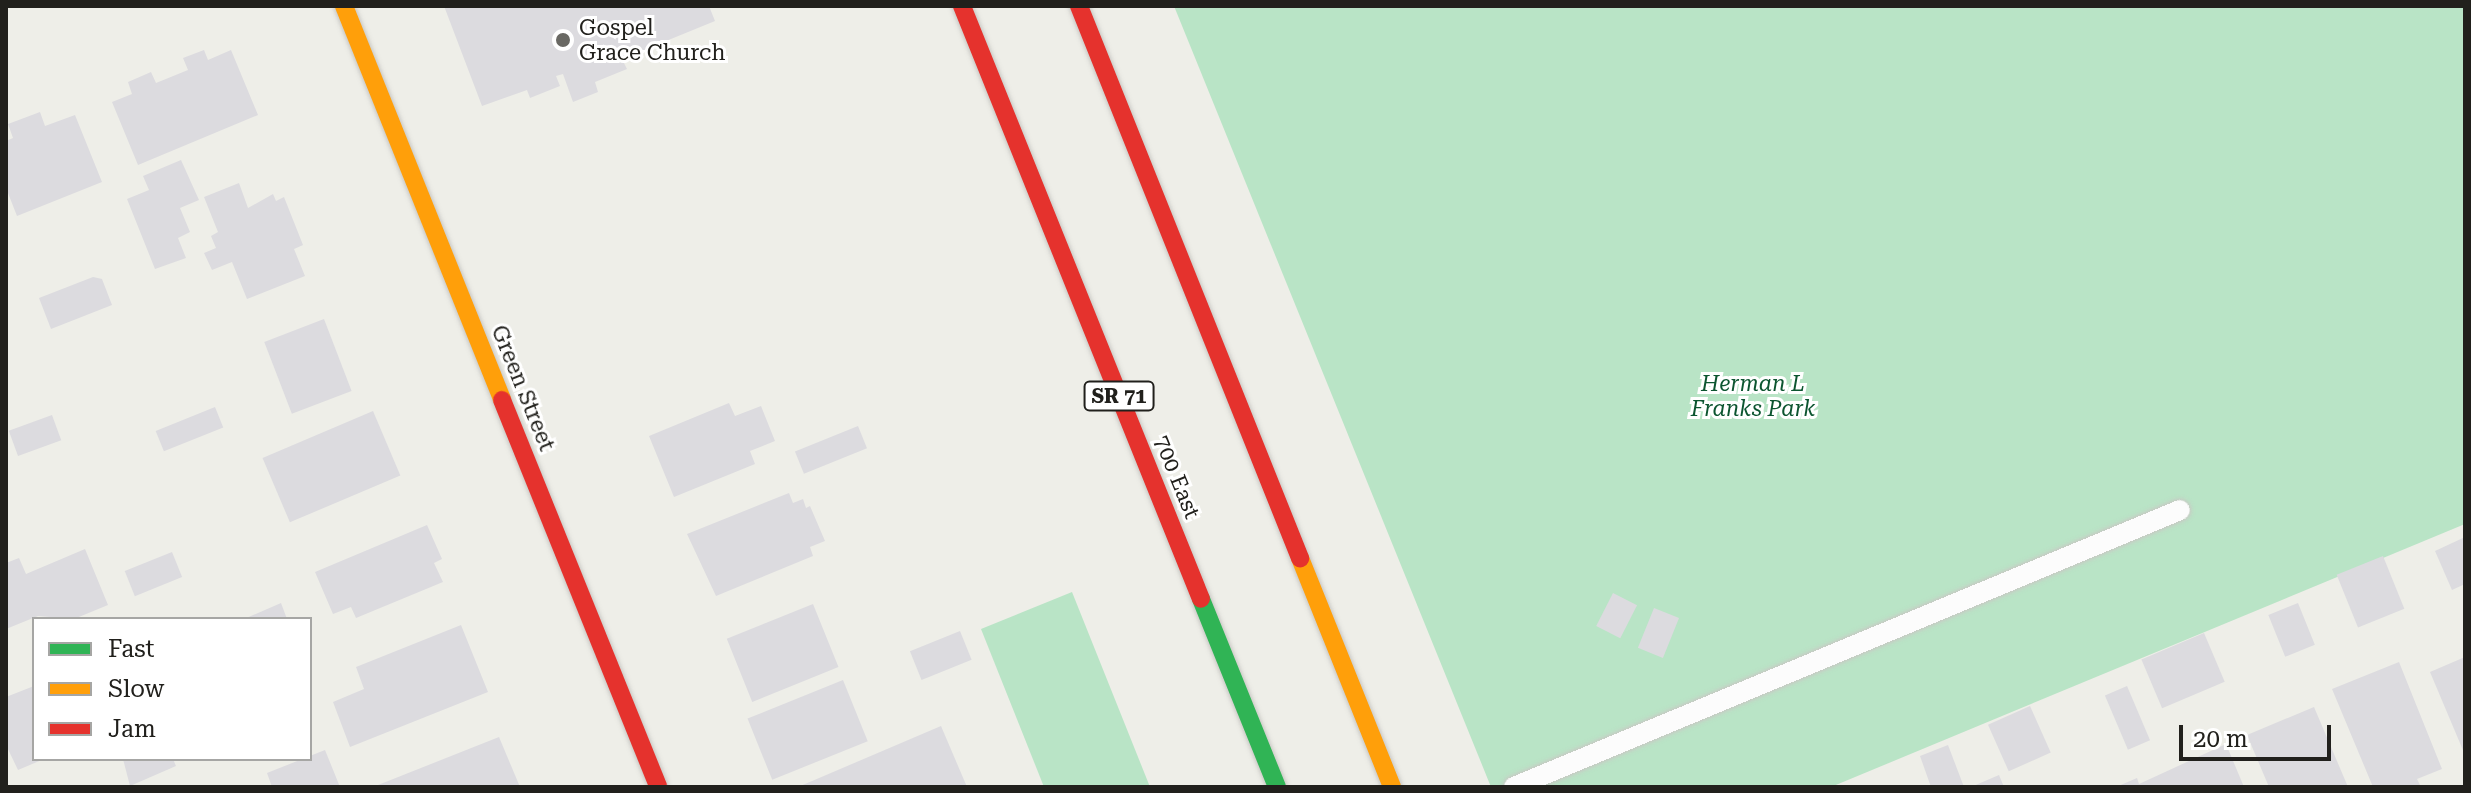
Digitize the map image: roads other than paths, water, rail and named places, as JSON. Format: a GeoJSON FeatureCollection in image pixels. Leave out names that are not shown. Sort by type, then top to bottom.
{"type":"FeatureCollection","features":[{"type":"Feature","properties":{"kind":"main road","name":"Green Street"},"geometry":{"type":"LineString","coordinates":[[344,6],[658,787]]}},
{"type":"Feature","properties":{"kind":"main road","name":"700 East"},"geometry":{"type":"LineString","coordinates":[[962,6],[1277,787]]}},
{"type":"Feature","properties":{"kind":"main road"},"geometry":{"type":"LineString","coordinates":[[1079,6],[1392,787]]}},
{"type":"Feature","properties":{"kind":"lane"},"geometry":{"type":"LineString","coordinates":[[1514,787],[2180,510]]}},
{"type":"Feature","properties":{"kind":"place","name":"Gospel Grace Church"},"geometry":{"type":"Point","coordinates":[563,40]}},
{"type":"Feature","properties":{"kind":"park label","name":"Herman L Franks Park"},"geometry":{"type":"Point","coordinates":[1753,396]}}]}
